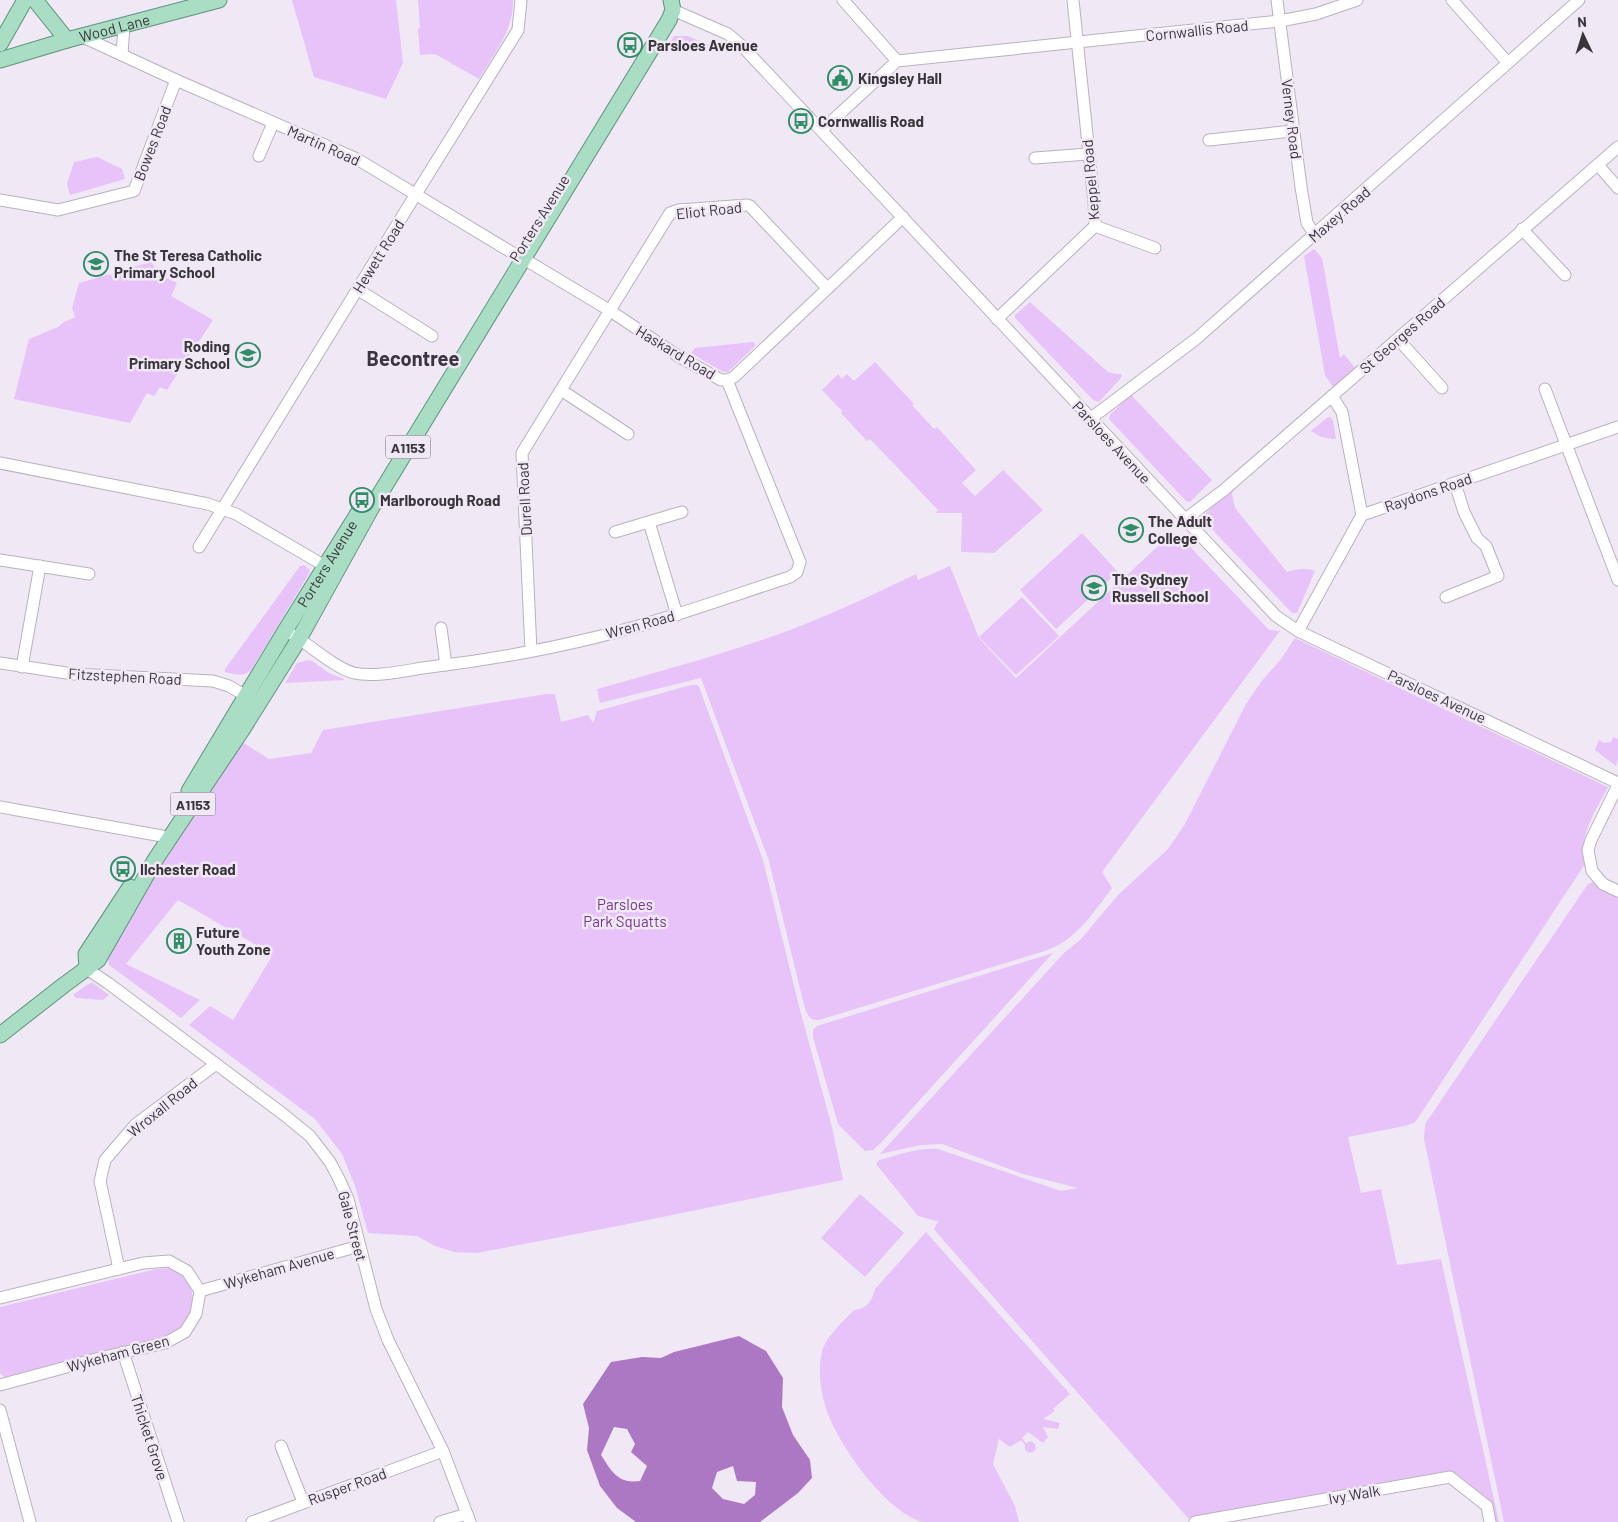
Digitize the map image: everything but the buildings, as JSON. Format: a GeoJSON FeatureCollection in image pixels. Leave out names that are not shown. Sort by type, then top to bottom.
{"type":"FeatureCollection","features":[{"type":"Feature","properties":{"kind":"main road"},"geometry":{"type":"LineString","coordinates":[[0,44],[24,0]]}},
{"type":"Feature","properties":{"kind":"main road"},"geometry":{"type":"LineString","coordinates":[[35,0],[74,38]]}},
{"type":"Feature","properties":{"kind":"main road","name":"Wood Lane"},"geometry":{"type":"LineString","coordinates":[[0,60],[74,38],[219,0]]}},
{"type":"Feature","properties":{"kind":"main road","name":"Porters Avenue"},"geometry":{"type":"LineString","coordinates":[[87,969],[86,954],[253,700],[299,639],[372,507],[662,18],[675,3]]}},
{"type":"Feature","properties":{"kind":"main road","name":"Porters Avenue"},"geometry":{"type":"LineString","coordinates":[[0,1034],[98,960],[155,860],[253,700],[285,630],[310,593],[324,566],[459,350],[520,257]]}},
{"type":"Feature","properties":{"kind":"street","name":"Hewett Road"},"geometry":{"type":"LineString","coordinates":[[199,547],[518,30],[521,0]]}},
{"type":"Feature","properties":{"kind":"street","name":"Keppel Road"},"geometry":{"type":"LineString","coordinates":[[997,319],[1095,226],[1073,0]]}},
{"type":"Feature","properties":{"kind":"street","name":"Verney Road"},"geometry":{"type":"LineString","coordinates":[[1277,0],[1292,130],[1307,223],[1315,235]]}},
{"type":"Feature","properties":{"kind":"street","name":"Cornwallis Road"},"geometry":{"type":"LineString","coordinates":[[897,61],[1280,21],[1316,14],[1356,0]]}},
{"type":"Feature","properties":{"kind":"street"},"geometry":{"type":"LineString","coordinates":[[1452,0],[1508,63]]}},
{"type":"Feature","properties":{"kind":"street","name":"Maxey Road"},"geometry":{"type":"LineString","coordinates":[[1090,419],[1196,339],[1579,0]]}},
{"type":"Feature","properties":{"kind":"street"},"geometry":{"type":"LineString","coordinates":[[822,130],[897,61],[845,1]]}},
{"type":"Feature","properties":{"kind":"street","name":"Parsloes Avenue"},"geometry":{"type":"LineString","coordinates":[[675,3],[728,34],[742,46],[1184,520],[1284,623],[1618,784]]}},
{"type":"Feature","properties":{"kind":"street"},"geometry":{"type":"LineString","coordinates":[[122,55],[124,25]]}},
{"type":"Feature","properties":{"kind":"street","name":"Martin Road"},"geometry":{"type":"LineString","coordinates":[[74,38],[122,55],[357,159],[520,257]]}},
{"type":"Feature","properties":{"kind":"street","name":"Bowes Road"},"geometry":{"type":"LineString","coordinates":[[0,200],[58,210],[134,191],[176,80]]}},
{"type":"Feature","properties":{"kind":"street"},"geometry":{"type":"LineString","coordinates":[[259,156],[273,123]]}},
{"type":"Feature","properties":{"kind":"street"},"geometry":{"type":"LineString","coordinates":[[1209,140],[1292,130]]}},
{"type":"Feature","properties":{"kind":"street","name":"St Georges Road"},"geometry":{"type":"LineString","coordinates":[[1184,520],[1224,490],[1618,147]]}},
{"type":"Feature","properties":{"kind":"street"},"geometry":{"type":"LineString","coordinates":[[1035,158],[1088,154]]}},
{"type":"Feature","properties":{"kind":"street"},"geometry":{"type":"LineString","coordinates":[[1598,165],[1618,188]]}},
{"type":"Feature","properties":{"kind":"street","name":"Eliot Road"},"geometry":{"type":"LineString","coordinates":[[609,310],[670,213],[678,210],[743,204],[750,206],[827,288]]}},
{"type":"Feature","properties":{"kind":"street","name":"Haskard Road"},"geometry":{"type":"LineString","coordinates":[[520,257],[609,310],[678,356],[721,380],[727,380],[734,377],[903,217]]}},
{"type":"Feature","properties":{"kind":"street"},"geometry":{"type":"LineString","coordinates":[[1095,226],[1155,248]]}},
{"type":"Feature","properties":{"kind":"street"},"geometry":{"type":"LineString","coordinates":[[1522,230],[1565,275]]}},
{"type":"Feature","properties":{"kind":"street"},"geometry":{"type":"LineString","coordinates":[[357,289],[432,336]]}},
{"type":"Feature","properties":{"kind":"street","name":"Durell Road"},"geometry":{"type":"LineString","coordinates":[[531,651],[522,453],[609,310]]}},
{"type":"Feature","properties":{"kind":"street"},"geometry":{"type":"LineString","coordinates":[[1398,339],[1442,388]]}},
{"type":"Feature","properties":{"kind":"street","name":"Wren Road"},"geometry":{"type":"LineString","coordinates":[[285,630],[341,668],[354,673],[373,674],[446,666],[580,641],[677,615],[790,577],[797,572],[800,562],[727,380]]}},
{"type":"Feature","properties":{"kind":"street"},"geometry":{"type":"LineString","coordinates":[[1546,389],[1616,568],[1618,580]]}},
{"type":"Feature","properties":{"kind":"street"},"geometry":{"type":"LineString","coordinates":[[561,390],[628,434]]}},
{"type":"Feature","properties":{"kind":"street"},"geometry":{"type":"LineString","coordinates":[[1298,630],[1362,515],[1342,412],[1332,396]]}},
{"type":"Feature","properties":{"kind":"street","name":"Raydons Road"},"geometry":{"type":"LineString","coordinates":[[1362,515],[1618,427]]}},
{"type":"Feature","properties":{"kind":"street"},"geometry":{"type":"LineString","coordinates":[[0,463],[223,508],[251,522],[324,566]]}},
{"type":"Feature","properties":{"kind":"street"},"geometry":{"type":"LineString","coordinates":[[1446,597],[1498,576],[1486,546],[1477,538],[1464,512],[1456,483]]}},
{"type":"Feature","properties":{"kind":"street"},"geometry":{"type":"LineString","coordinates":[[615,532],[682,512]]}},
{"type":"Feature","properties":{"kind":"street"},"geometry":{"type":"LineString","coordinates":[[649,522],[677,615]]}},
{"type":"Feature","properties":{"kind":"street"},"geometry":{"type":"LineString","coordinates":[[0,560],[90,574]]}},
{"type":"Feature","properties":{"kind":"street"},"geometry":{"type":"LineString","coordinates":[[22,668],[40,566]]}},
{"type":"Feature","properties":{"kind":"street"},"geometry":{"type":"LineString","coordinates":[[441,628],[446,666]]}},
{"type":"Feature","properties":{"kind":"street","name":"Fitzstephen Road"},"geometry":{"type":"LineString","coordinates":[[0,664],[73,674],[213,681],[229,686],[253,700]]}},
{"type":"Feature","properties":{"kind":"street"},"geometry":{"type":"LineString","coordinates":[[1618,784],[1588,850],[1592,871],[1603,884],[1618,891]]}},
{"type":"Feature","properties":{"kind":"street"},"geometry":{"type":"LineString","coordinates":[[0,806],[162,836]]}},
{"type":"Feature","properties":{"kind":"street","name":"Gale Street"},"geometry":{"type":"LineString","coordinates":[[87,969],[283,1114],[310,1136],[330,1162],[340,1179],[348,1199],[376,1309],[388,1340],[443,1451],[468,1518]]}},
{"type":"Feature","properties":{"kind":"street","name":"Wroxall Road"},"geometry":{"type":"LineString","coordinates":[[119,1269],[100,1181],[105,1160],[135,1125],[216,1064]]}},
{"type":"Feature","properties":{"kind":"street","name":"Wykeham Avenue"},"geometry":{"type":"LineString","coordinates":[[200,1291],[359,1246]]}},
{"type":"Feature","properties":{"kind":"street"},"geometry":{"type":"LineString","coordinates":[[0,1298],[143,1263],[169,1261],[187,1271],[200,1291]]}},
{"type":"Feature","properties":{"kind":"street","name":"Wykeham Green"},"geometry":{"type":"LineString","coordinates":[[0,1384],[123,1352],[164,1344],[185,1332],[196,1314],[200,1291]]}},
{"type":"Feature","properties":{"kind":"street","name":"Thicket Grove"},"geometry":{"type":"LineString","coordinates":[[123,1352],[178,1522]]}},
{"type":"Feature","properties":{"kind":"street"},"geometry":{"type":"LineString","coordinates":[[0,1410],[30,1522]]}},
{"type":"Feature","properties":{"kind":"street"},"geometry":{"type":"LineString","coordinates":[[281,1446],[303,1502]]}},
{"type":"Feature","properties":{"kind":"street","name":"Rusper Road"},"geometry":{"type":"LineString","coordinates":[[252,1522],[443,1451]]}},
{"type":"Feature","properties":{"kind":"street","name":"Ivy Walk"},"geometry":{"type":"LineString","coordinates":[[1194,1522],[1450,1477],[1487,1506],[1490,1522]]}},
{"type":"Feature","properties":{"kind":"street"},"geometry":{"type":"LineString","coordinates":[[440,1522],[468,1518]]}},
{"type":"Feature","properties":{"kind":"green space"},"geometry":{"type":"Polygon","coordinates":[[[292,0],[396,0],[403,63],[386,99],[314,77],[292,0]]]}},
{"type":"Feature","properties":{"kind":"green space"},"geometry":{"type":"Polygon","coordinates":[[[418,0],[513,0],[510,22],[502,42],[479,79],[435,54],[420,55],[418,0]]]}},
{"type":"Feature","properties":{"kind":"green space"},"geometry":{"type":"Polygon","coordinates":[[[674,36],[688,36],[712,47],[665,51],[674,36]]]}},
{"type":"Feature","properties":{"kind":"green space"},"geometry":{"type":"Polygon","coordinates":[[[97,157],[122,169],[125,179],[70,195],[67,184],[74,162],[97,157]]]}},
{"type":"Feature","properties":{"kind":"green space"},"geometry":{"type":"Polygon","coordinates":[[[1314,249],[1322,258],[1340,358],[1344,354],[1355,368],[1333,387],[1325,375],[1304,256],[1314,249]]]}},
{"type":"Feature","properties":{"kind":"green space"},"geometry":{"type":"Polygon","coordinates":[[[151,262],[162,276],[177,283],[171,296],[213,320],[167,390],[160,387],[154,396],[147,393],[130,423],[14,399],[29,339],[58,327],[75,317],[72,308],[79,283],[111,274],[112,277],[120,275],[119,271],[151,262]]]}},
{"type":"Feature","properties":{"kind":"green space"},"geometry":{"type":"Polygon","coordinates":[[[1030,302],[1108,372],[1122,374],[1121,378],[1099,402],[1093,400],[1015,318],[1015,315],[1030,302]]]}},
{"type":"Feature","properties":{"kind":"green space"},"geometry":{"type":"Polygon","coordinates":[[[753,342],[756,345],[728,372],[723,372],[691,353],[695,348],[753,342]]]}},
{"type":"Feature","properties":{"kind":"green space"},"geometry":{"type":"Polygon","coordinates":[[[875,362],[914,404],[912,405],[934,429],[937,427],[976,470],[962,483],[975,496],[1003,470],[1043,510],[994,553],[961,552],[962,513],[936,513],[938,510],[870,439],[867,441],[822,390],[838,374],[842,379],[847,374],[854,381],[875,362]]]}},
{"type":"Feature","properties":{"kind":"green space"},"geometry":{"type":"Polygon","coordinates":[[[1132,393],[1133,397],[1212,480],[1190,502],[1186,501],[1109,419],[1110,415],[1132,393]]]}},
{"type":"Feature","properties":{"kind":"green space"},"geometry":{"type":"Polygon","coordinates":[[[1328,417],[1333,420],[1336,439],[1329,439],[1311,431],[1328,417]]]}},
{"type":"Feature","properties":{"kind":"green space"},"geometry":{"type":"Polygon","coordinates":[[[1232,487],[1234,489],[1232,494],[1235,508],[1287,572],[1301,569],[1315,571],[1297,613],[1292,613],[1203,520],[1204,515],[1232,487]]]}},
{"type":"Feature","properties":{"kind":"green space"},"geometry":{"type":"Polygon","coordinates":[[[1082,533],[1118,572],[1056,629],[1020,590],[1082,533]]]}},
{"type":"Feature","properties":{"kind":"green space"},"geometry":{"type":"Polygon","coordinates":[[[1177,533],[1269,630],[1280,631],[1102,872],[1112,888],[1097,908],[1069,938],[1046,950],[819,1020],[811,1019],[805,1009],[769,861],[701,678],[600,703],[597,689],[754,643],[829,614],[916,574],[918,580],[950,566],[979,638],[1016,678],[1169,536],[1177,533]]]}},
{"type":"Feature","properties":{"kind":"green space"},"geometry":{"type":"Polygon","coordinates":[[[304,565],[310,572],[251,670],[242,675],[225,672],[225,669],[300,566],[304,565]]]}},
{"type":"Feature","properties":{"kind":"green space"},"geometry":{"type":"Polygon","coordinates":[[[1022,597],[1059,636],[1016,675],[979,637],[1022,597]]]}},
{"type":"Feature","properties":{"kind":"green space"},"geometry":{"type":"Polygon","coordinates":[[[1295,638],[1608,787],[1589,824],[1586,834],[1583,854],[1585,864],[1418,1118],[1414,1123],[1405,1126],[1348,1137],[1361,1193],[1381,1189],[1397,1265],[1441,1259],[1499,1522],[1495,1522],[1490,1501],[1454,1472],[1448,1471],[1188,1518],[937,1233],[934,1229],[939,1220],[936,1221],[918,1216],[876,1164],[879,1160],[908,1152],[938,1149],[1061,1191],[1078,1188],[1023,1174],[942,1144],[921,1145],[880,1154],[1064,953],[1081,939],[1119,894],[1168,849],[1185,824],[1246,704],[1295,638]]]}},
{"type":"Feature","properties":{"kind":"green space"},"geometry":{"type":"Polygon","coordinates":[[[308,660],[344,680],[285,683],[297,663],[308,660]]]}},
{"type":"Feature","properties":{"kind":"green space","name":"Parsloes Park Squatts"},"geometry":{"type":"Polygon","coordinates":[[[691,685],[699,687],[763,860],[800,1010],[832,1127],[843,1180],[477,1253],[454,1252],[435,1246],[417,1236],[368,1233],[355,1186],[342,1154],[315,1119],[189,1025],[210,1006],[233,1020],[271,958],[270,953],[178,900],[126,964],[200,1000],[181,1018],[109,965],[107,951],[203,797],[242,742],[269,759],[311,753],[323,730],[546,694],[555,694],[561,722],[588,715],[593,723],[597,711],[691,685]]]}},
{"type":"Feature","properties":{"kind":"green space"},"geometry":{"type":"Polygon","coordinates":[[[1613,737],[1618,739],[1616,766],[1595,750],[1599,740],[1604,743],[1611,742],[1613,737]]]}},
{"type":"Feature","properties":{"kind":"green space"},"geometry":{"type":"Polygon","coordinates":[[[1593,882],[1618,896],[1618,1522],[1504,1522],[1424,1139],[1425,1124],[1588,884],[1593,882]]]}},
{"type":"Feature","properties":{"kind":"green space"},"geometry":{"type":"Polygon","coordinates":[[[1053,953],[873,1150],[865,1151],[838,1124],[813,1037],[813,1030],[817,1026],[1053,953]]]}},
{"type":"Feature","properties":{"kind":"green space"},"geometry":{"type":"Polygon","coordinates":[[[90,983],[93,983],[109,995],[103,1000],[76,998],[74,996],[74,994],[90,983]]]}},
{"type":"Feature","properties":{"kind":"green space"},"geometry":{"type":"Polygon","coordinates":[[[860,1194],[904,1233],[865,1277],[821,1238],[860,1194]]]}},
{"type":"Feature","properties":{"kind":"green space"},"geometry":{"type":"Polygon","coordinates":[[[926,1232],[1070,1394],[1053,1409],[1055,1411],[1043,1419],[1060,1423],[1058,1429],[1043,1427],[1048,1437],[1043,1443],[1028,1432],[1022,1438],[1026,1443],[1031,1441],[1035,1444],[1036,1449],[1033,1452],[1029,1453],[1025,1450],[1025,1445],[1021,1440],[1010,1447],[999,1439],[993,1464],[1015,1506],[1019,1522],[923,1522],[909,1516],[878,1491],[864,1474],[839,1437],[825,1405],[821,1386],[820,1365],[822,1352],[827,1340],[854,1310],[868,1304],[875,1289],[926,1232]]]}},
{"type":"Feature","properties":{"kind":"green space"},"geometry":{"type":"Polygon","coordinates":[[[170,1268],[188,1282],[193,1301],[190,1314],[184,1326],[168,1338],[6,1379],[0,1373],[0,1307],[156,1269],[170,1268]]]}},
{"type":"Feature","properties":{"kind":"shaded area"},"geometry":{"type":"Polygon","coordinates":[[[739,1336],[766,1351],[783,1378],[782,1407],[793,1435],[810,1460],[812,1478],[798,1493],[760,1522],[636,1522],[617,1508],[600,1486],[587,1450],[589,1428],[583,1404],[611,1362],[642,1357],[661,1358],[674,1352],[739,1336]],[[614,1427],[601,1455],[616,1476],[626,1481],[640,1481],[647,1466],[631,1452],[635,1444],[627,1429],[614,1427]],[[733,1466],[717,1472],[712,1488],[723,1499],[744,1504],[755,1495],[756,1482],[737,1481],[733,1466]]]}},
{"type":"Feature","properties":{"kind":"place","name":"Parsloes Avenue"},"geometry":{"type":"Point","coordinates":[630,45]}},
{"type":"Feature","properties":{"kind":"place","name":"Kingsley Hall"},"geometry":{"type":"Point","coordinates":[840,78]}},
{"type":"Feature","properties":{"kind":"place","name":"Cornwallis Road"},"geometry":{"type":"Point","coordinates":[801,121]}},
{"type":"Feature","properties":{"kind":"place","name":"The St Teresa Catholic Primary School"},"geometry":{"type":"Point","coordinates":[96,264]}},
{"type":"Feature","properties":{"kind":"place","name":"Roding Primary School"},"geometry":{"type":"Point","coordinates":[248,355]}},
{"type":"Feature","properties":{"kind":"place","name":"Marlborough Road"},"geometry":{"type":"Point","coordinates":[362,500]}},
{"type":"Feature","properties":{"kind":"place","name":"The Adult College"},"geometry":{"type":"Point","coordinates":[1131,530]}},
{"type":"Feature","properties":{"kind":"place","name":"The Sydney Russell School"},"geometry":{"type":"Point","coordinates":[1094,588]}},
{"type":"Feature","properties":{"kind":"place","name":"Ilchester Road"},"geometry":{"type":"Point","coordinates":[123,869]}},
{"type":"Feature","properties":{"kind":"place","name":"Future Youth Zone"},"geometry":{"type":"Point","coordinates":[179,941]}},
{"type":"Feature","properties":{"kind":"district","name":"Becontree"},"geometry":{"type":"Point","coordinates":[413,358]}}]}
